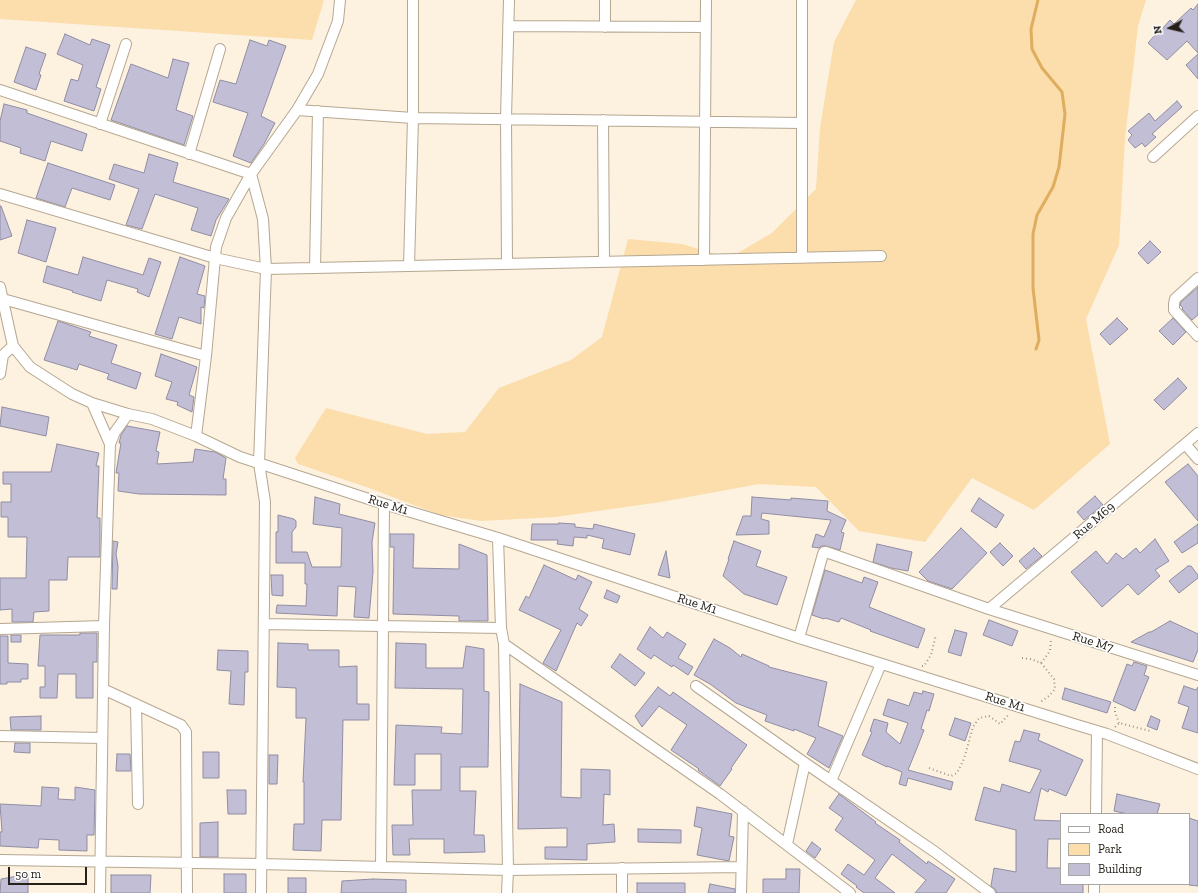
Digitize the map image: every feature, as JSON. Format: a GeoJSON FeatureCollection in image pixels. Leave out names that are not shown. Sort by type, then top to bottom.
{"type":"FeatureCollection","features":[{"type":"Feature","properties":{"kind":"street"},"geometry":{"type":"LineString","coordinates":[[196,436],[206,356],[216,247],[226,218],[252,174],[296,110],[318,74],[338,21],[340,0]]}},
{"type":"Feature","properties":{"kind":"street"},"geometry":{"type":"LineString","coordinates":[[409,266],[413,118],[413,0]]}},
{"type":"Feature","properties":{"kind":"street"},"geometry":{"type":"LineString","coordinates":[[507,264],[506,118],[509,0]]}},
{"type":"Feature","properties":{"kind":"street"},"geometry":{"type":"LineString","coordinates":[[605,0],[605,27]]}},
{"type":"Feature","properties":{"kind":"street"},"geometry":{"type":"LineString","coordinates":[[704,260],[706,0]]}},
{"type":"Feature","properties":{"kind":"street"},"geometry":{"type":"LineString","coordinates":[[802,0],[802,258]]}},
{"type":"Feature","properties":{"kind":"street"},"geometry":{"type":"LineString","coordinates":[[508,26],[706,28]]}},
{"type":"Feature","properties":{"kind":"street"},"geometry":{"type":"LineString","coordinates":[[100,124],[126,44]]}},
{"type":"Feature","properties":{"kind":"street"},"geometry":{"type":"LineString","coordinates":[[189,154],[220,49]]}},
{"type":"Feature","properties":{"kind":"street"},"geometry":{"type":"LineString","coordinates":[[0,90],[252,174]]}},
{"type":"Feature","properties":{"kind":"street"},"geometry":{"type":"LineString","coordinates":[[296,110],[413,118],[802,123]]}},
{"type":"Feature","properties":{"kind":"street"},"geometry":{"type":"LineString","coordinates":[[315,268],[318,111]]}},
{"type":"Feature","properties":{"kind":"street"},"geometry":{"type":"LineString","coordinates":[[1153,156],[1198,116]]}},
{"type":"Feature","properties":{"kind":"street"},"geometry":{"type":"LineString","coordinates":[[603,120],[604,262]]}},
{"type":"Feature","properties":{"kind":"street"},"geometry":{"type":"LineString","coordinates":[[252,174],[263,218],[266,269],[259,463],[265,502],[261,893]]}},
{"type":"Feature","properties":{"kind":"street"},"geometry":{"type":"LineString","coordinates":[[0,194],[215,258],[266,269],[881,256]]}},
{"type":"Feature","properties":{"kind":"street"},"geometry":{"type":"LineString","coordinates":[[1198,278],[1175,299],[1174,304],[1174,310],[1198,336]]}},
{"type":"Feature","properties":{"kind":"street"},"geometry":{"type":"LineString","coordinates":[[0,287],[12,346],[1,355],[0,374]]}},
{"type":"Feature","properties":{"kind":"street"},"geometry":{"type":"LineString","coordinates":[[3,299],[206,356]]}},
{"type":"Feature","properties":{"kind":"street","name":"Rue M1"},"geometry":{"type":"LineString","coordinates":[[12,346],[30,367],[72,394],[128,414],[152,419],[196,436],[240,457],[384,504],[498,538],[799,638],[1102,733],[1198,769]]}},
{"type":"Feature","properties":{"kind":"street"},"geometry":{"type":"LineString","coordinates":[[92,402],[110,444]]}},
{"type":"Feature","properties":{"kind":"street"},"geometry":{"type":"LineString","coordinates":[[100,893],[104,626],[110,444],[115,432],[128,414]]}},
{"type":"Feature","properties":{"kind":"street","name":"Rue M69"},"geometry":{"type":"LineString","coordinates":[[989,609],[1198,432]]}},
{"type":"Feature","properties":{"kind":"street"},"geometry":{"type":"LineString","coordinates":[[1185,444],[1198,459]]}},
{"type":"Feature","properties":{"kind":"street"},"geometry":{"type":"LineString","coordinates":[[381,867],[384,504]]}},
{"type":"Feature","properties":{"kind":"street"},"geometry":{"type":"LineString","coordinates":[[498,538],[501,628],[504,644],[508,870],[507,893]]}},
{"type":"Feature","properties":{"kind":"street","name":"Rue M7"},"geometry":{"type":"LineString","coordinates":[[799,638],[824,552],[989,609],[1198,675]]}},
{"type":"Feature","properties":{"kind":"street"},"geometry":{"type":"LineString","coordinates":[[264,624],[501,628]]}},
{"type":"Feature","properties":{"kind":"street"},"geometry":{"type":"LineString","coordinates":[[0,629],[104,626]]}},
{"type":"Feature","properties":{"kind":"street"},"geometry":{"type":"LineString","coordinates":[[504,644],[714,789],[850,893]]}},
{"type":"Feature","properties":{"kind":"street"},"geometry":{"type":"LineString","coordinates":[[831,781],[881,664]]}},
{"type":"Feature","properties":{"kind":"street"},"geometry":{"type":"LineString","coordinates":[[696,686],[935,852],[990,893]]}},
{"type":"Feature","properties":{"kind":"street"},"geometry":{"type":"LineString","coordinates":[[103,689],[181,726],[186,732],[187,893]]}},
{"type":"Feature","properties":{"kind":"street"},"geometry":{"type":"LineString","coordinates":[[136,704],[138,804]]}},
{"type":"Feature","properties":{"kind":"street"},"geometry":{"type":"LineString","coordinates":[[1096,813],[1102,733]]}},
{"type":"Feature","properties":{"kind":"street"},"geometry":{"type":"LineString","coordinates":[[0,736],[102,738]]}},
{"type":"Feature","properties":{"kind":"street"},"geometry":{"type":"LineString","coordinates":[[787,844],[805,763]]}},
{"type":"Feature","properties":{"kind":"street"},"geometry":{"type":"LineString","coordinates":[[741,893],[743,812]]}},
{"type":"Feature","properties":{"kind":"street"},"geometry":{"type":"LineString","coordinates":[[0,860],[508,870],[741,867]]}},
{"type":"Feature","properties":{"kind":"street"},"geometry":{"type":"LineString","coordinates":[[622,868],[622,893]]}},
{"type":"Feature","properties":{"kind":"path"},"geometry":{"type":"LineString","coordinates":[[919,667],[924,666],[931,655],[936,635]]}},
{"type":"Feature","properties":{"kind":"path"},"geometry":{"type":"LineString","coordinates":[[1041,663],[1050,651],[1050,635]]}},
{"type":"Feature","properties":{"kind":"path"},"geometry":{"type":"LineString","coordinates":[[929,768],[950,776],[957,773],[964,759],[973,727],[979,718],[989,716],[1000,724],[1011,713],[1021,707],[1041,702],[1055,689],[1054,679],[1041,663],[1031,659],[1022,658]]}},
{"type":"Feature","properties":{"kind":"path"},"geometry":{"type":"LineString","coordinates":[[1115,707],[1115,712],[1120,723]]}},
{"type":"Feature","properties":{"kind":"path"},"geometry":{"type":"LineString","coordinates":[[1102,733],[1120,723],[1150,731]]}},
{"type":"Feature","properties":{"kind":"green space"},"geometry":{"type":"Polygon","coordinates":[[[0,0],[324,0],[312,40],[0,19],[0,0]]]}},
{"type":"Feature","properties":{"kind":"green space"},"geometry":{"type":"Polygon","coordinates":[[[856,0],[1146,0],[1138,26],[1125,139],[1119,245],[1086,319],[1110,444],[1034,510],[972,478],[925,542],[859,531],[816,487],[759,484],[661,502],[555,517],[481,521],[440,515],[369,488],[298,464],[295,458],[326,408],[427,434],[465,432],[499,388],[571,360],[602,337],[628,239],[682,244],[729,258],[772,233],[816,189],[820,128],[834,42],[856,0]]]}},
{"type":"Feature","properties":{"kind":"building"},"geometry":{"type":"Polygon","coordinates":[[[1198,4],[1198,53],[1187,41],[1167,60],[1148,43],[1170,20],[1174,24],[1191,8],[1193,10],[1198,4]]]}},
{"type":"Feature","properties":{"kind":"building"},"geometry":{"type":"Polygon","coordinates":[[[65,34],[90,45],[92,39],[110,45],[96,87],[101,89],[94,111],[64,101],[71,79],[78,81],[83,65],[57,54],[65,34]]]}},
{"type":"Feature","properties":{"kind":"building"},"geometry":{"type":"Polygon","coordinates":[[[250,40],[267,46],[269,40],[286,46],[261,116],[275,123],[264,144],[251,163],[233,156],[248,113],[213,102],[220,80],[236,84],[250,40]]]}},
{"type":"Feature","properties":{"kind":"building"},"geometry":{"type":"Polygon","coordinates":[[[26,47],[46,54],[39,74],[41,75],[36,90],[14,82],[26,47]]]}},
{"type":"Feature","properties":{"kind":"building"},"geometry":{"type":"Polygon","coordinates":[[[1198,54],[1198,79],[1186,65],[1198,54]]]}},
{"type":"Feature","properties":{"kind":"building"},"geometry":{"type":"Polygon","coordinates":[[[173,59],[189,63],[176,110],[193,116],[184,145],[111,120],[131,64],[168,78],[173,59]]]}},
{"type":"Feature","properties":{"kind":"building"},"geometry":{"type":"Polygon","coordinates":[[[1177,101],[1182,107],[1152,134],[1156,137],[1145,147],[1142,143],[1135,148],[1128,140],[1132,135],[1128,131],[1149,113],[1155,121],[1177,101]]]}},
{"type":"Feature","properties":{"kind":"building"},"geometry":{"type":"Polygon","coordinates":[[[4,104],[27,110],[27,113],[87,134],[82,151],[51,141],[45,161],[20,153],[21,148],[0,141],[0,121],[4,104]]]}},
{"type":"Feature","properties":{"kind":"building"},"geometry":{"type":"Polygon","coordinates":[[[149,154],[178,163],[173,182],[229,199],[216,220],[211,236],[191,230],[198,208],[155,194],[142,229],[126,225],[139,189],[109,179],[114,164],[144,173],[149,154]]]}},
{"type":"Feature","properties":{"kind":"building"},"geometry":{"type":"Polygon","coordinates":[[[48,163],[115,185],[110,200],[72,188],[65,207],[36,198],[48,163]]]}},
{"type":"Feature","properties":{"kind":"building"},"geometry":{"type":"Polygon","coordinates":[[[0,206],[12,236],[0,240],[0,206]]]}},
{"type":"Feature","properties":{"kind":"building"},"geometry":{"type":"Polygon","coordinates":[[[27,220],[56,228],[46,262],[18,253],[27,220]]]}},
{"type":"Feature","properties":{"kind":"building"},"geometry":{"type":"Polygon","coordinates":[[[1150,241],[1161,252],[1148,264],[1138,253],[1150,241]]]}},
{"type":"Feature","properties":{"kind":"building"},"geometry":{"type":"Polygon","coordinates":[[[83,257],[143,275],[149,258],[161,262],[149,297],[137,292],[138,289],[107,280],[101,301],[43,282],[47,266],[78,275],[83,257]]]}},
{"type":"Feature","properties":{"kind":"building"},"geometry":{"type":"Polygon","coordinates":[[[180,257],[205,266],[197,294],[205,296],[204,308],[201,307],[201,324],[179,317],[172,339],[155,334],[180,257]]]}},
{"type":"Feature","properties":{"kind":"building"},"geometry":{"type":"Polygon","coordinates":[[[1198,287],[1198,315],[1192,320],[1180,305],[1181,302],[1198,287]]]}},
{"type":"Feature","properties":{"kind":"building"},"geometry":{"type":"Polygon","coordinates":[[[1117,318],[1128,329],[1110,345],[1100,334],[1117,318]]]}},
{"type":"Feature","properties":{"kind":"building"},"geometry":{"type":"Polygon","coordinates":[[[1173,318],[1186,332],[1173,345],[1159,331],[1173,318]]]}},
{"type":"Feature","properties":{"kind":"building"},"geometry":{"type":"Polygon","coordinates":[[[58,321],[91,332],[89,336],[117,345],[111,363],[141,373],[136,389],[107,379],[109,374],[79,364],[77,370],[44,360],[58,321]]]}},
{"type":"Feature","properties":{"kind":"building"},"geometry":{"type":"Polygon","coordinates":[[[161,354],[197,367],[189,395],[194,397],[192,412],[177,405],[178,402],[166,399],[172,382],[155,376],[161,354]]]}},
{"type":"Feature","properties":{"kind":"building"},"geometry":{"type":"Polygon","coordinates":[[[1178,378],[1187,388],[1164,410],[1154,400],[1178,378]]]}},
{"type":"Feature","properties":{"kind":"building"},"geometry":{"type":"Polygon","coordinates":[[[2,407],[49,417],[46,436],[0,426],[2,407]]]}},
{"type":"Feature","properties":{"kind":"building"},"geometry":{"type":"Polygon","coordinates":[[[127,426],[160,432],[156,451],[159,452],[157,464],[193,462],[195,449],[215,452],[226,458],[223,479],[226,479],[226,495],[139,494],[118,491],[119,473],[116,473],[121,443],[119,443],[121,435],[127,426]]]}},
{"type":"Feature","properties":{"kind":"building"},"geometry":{"type":"Polygon","coordinates":[[[57,444],[99,453],[96,466],[99,466],[97,518],[100,518],[100,557],[68,557],[67,580],[49,580],[49,611],[34,612],[33,622],[12,622],[12,609],[0,610],[0,578],[26,578],[27,537],[8,537],[8,517],[1,517],[1,502],[11,502],[11,484],[3,484],[3,472],[51,472],[57,444]]]}},
{"type":"Feature","properties":{"kind":"building"},"geometry":{"type":"Polygon","coordinates":[[[1188,464],[1198,476],[1198,521],[1165,482],[1188,464]]]}},
{"type":"Feature","properties":{"kind":"building"},"geometry":{"type":"Polygon","coordinates":[[[1095,496],[1103,505],[1084,520],[1077,512],[1095,496]]]}},
{"type":"Feature","properties":{"kind":"building"},"geometry":{"type":"Polygon","coordinates":[[[315,497],[340,504],[339,514],[375,523],[372,542],[373,572],[369,618],[354,617],[356,587],[338,586],[337,616],[276,613],[277,605],[306,606],[307,584],[305,584],[305,563],[276,563],[276,532],[278,532],[278,515],[294,519],[296,521],[296,527],[292,532],[292,552],[307,552],[312,567],[341,567],[342,528],[313,524],[315,497]]]}},
{"type":"Feature","properties":{"kind":"building"},"geometry":{"type":"Polygon","coordinates":[[[752,497],[828,501],[827,511],[846,520],[841,532],[844,533],[840,550],[826,546],[821,546],[819,548],[812,547],[816,534],[824,537],[831,520],[762,513],[761,519],[769,521],[769,534],[736,535],[743,516],[751,516],[752,497]]]}},
{"type":"Feature","properties":{"kind":"building"},"geometry":{"type":"Polygon","coordinates":[[[979,498],[1004,515],[996,528],[971,511],[979,498]]]}},
{"type":"Feature","properties":{"kind":"building"},"geometry":{"type":"Polygon","coordinates":[[[532,524],[575,524],[575,527],[593,529],[594,524],[635,534],[630,555],[602,548],[604,539],[587,535],[587,538],[574,537],[573,546],[557,544],[558,540],[531,540],[532,524]]]}},
{"type":"Feature","properties":{"kind":"building"},"geometry":{"type":"Polygon","coordinates":[[[1198,524],[1198,543],[1182,553],[1174,542],[1198,524]]]}},
{"type":"Feature","properties":{"kind":"building"},"geometry":{"type":"Polygon","coordinates":[[[961,528],[987,553],[952,589],[928,581],[919,572],[961,528]]]}},
{"type":"Feature","properties":{"kind":"building"},"geometry":{"type":"Polygon","coordinates":[[[390,534],[414,534],[413,568],[459,569],[459,544],[487,555],[488,621],[459,621],[459,616],[393,614],[394,547],[390,547],[390,534]]]}},
{"type":"Feature","properties":{"kind":"building"},"geometry":{"type":"Polygon","coordinates":[[[1155,539],[1169,561],[1155,570],[1160,576],[1138,595],[1128,584],[1102,607],[1071,572],[1096,551],[1107,564],[1116,553],[1123,559],[1136,548],[1140,553],[1155,539]]]}},
{"type":"Feature","properties":{"kind":"building"},"geometry":{"type":"Polygon","coordinates":[[[113,541],[118,542],[116,554],[118,566],[117,589],[112,589],[113,541]]]}},
{"type":"Feature","properties":{"kind":"building"},"geometry":{"type":"Polygon","coordinates":[[[734,541],[761,551],[756,566],[787,577],[777,605],[744,594],[723,576],[734,541]]]}},
{"type":"Feature","properties":{"kind":"building"},"geometry":{"type":"Polygon","coordinates":[[[1000,543],[1013,556],[1003,566],[990,552],[1000,543]]]}},
{"type":"Feature","properties":{"kind":"building"},"geometry":{"type":"Polygon","coordinates":[[[877,544],[912,552],[908,571],[891,568],[873,562],[877,544]]]}},
{"type":"Feature","properties":{"kind":"building"},"geometry":{"type":"Polygon","coordinates":[[[1034,548],[1042,556],[1026,569],[1019,561],[1034,548]]]}},
{"type":"Feature","properties":{"kind":"building"},"geometry":{"type":"Polygon","coordinates":[[[666,551],[670,578],[658,575],[666,551]]]}},
{"type":"Feature","properties":{"kind":"building"},"geometry":{"type":"Polygon","coordinates":[[[544,565],[576,580],[578,575],[592,582],[579,609],[588,615],[581,626],[577,623],[556,671],[543,663],[561,630],[519,610],[526,596],[529,598],[544,565]]]}},
{"type":"Feature","properties":{"kind":"building"},"geometry":{"type":"Polygon","coordinates":[[[1188,566],[1191,566],[1198,575],[1198,578],[1179,593],[1169,581],[1188,566]]]}},
{"type":"Feature","properties":{"kind":"building"},"geometry":{"type":"Polygon","coordinates":[[[825,570],[862,583],[864,577],[878,582],[869,607],[925,629],[918,648],[870,631],[871,630],[841,618],[839,622],[812,615],[825,570]]]}},
{"type":"Feature","properties":{"kind":"building"},"geometry":{"type":"Polygon","coordinates":[[[271,575],[283,575],[283,596],[272,595],[271,575]]]}},
{"type":"Feature","properties":{"kind":"building"},"geometry":{"type":"Polygon","coordinates":[[[607,590],[620,596],[617,603],[604,598],[607,590]]]}},
{"type":"Feature","properties":{"kind":"building"},"geometry":{"type":"Polygon","coordinates":[[[989,620],[1018,631],[1012,646],[983,635],[989,620]]]}},
{"type":"Feature","properties":{"kind":"building"},"geometry":{"type":"Polygon","coordinates":[[[1170,621],[1198,634],[1198,650],[1193,662],[1131,642],[1170,621]]]}},
{"type":"Feature","properties":{"kind":"building"},"geometry":{"type":"Polygon","coordinates":[[[650,627],[663,638],[667,632],[686,644],[678,658],[693,667],[688,675],[673,665],[672,667],[654,655],[651,659],[637,649],[650,627]]]}},
{"type":"Feature","properties":{"kind":"building"},"geometry":{"type":"Polygon","coordinates":[[[955,630],[967,633],[961,656],[948,652],[955,630]]]}},
{"type":"Feature","properties":{"kind":"building"},"geometry":{"type":"Polygon","coordinates":[[[80,633],[97,633],[97,662],[93,662],[93,698],[76,698],[76,674],[58,674],[57,698],[40,698],[40,687],[45,687],[45,666],[38,666],[40,635],[80,635],[80,633]]]}},
{"type":"Feature","properties":{"kind":"building"},"geometry":{"type":"Polygon","coordinates":[[[11,635],[21,635],[21,642],[11,642],[11,635]]]}},
{"type":"Feature","properties":{"kind":"building"},"geometry":{"type":"Polygon","coordinates":[[[0,636],[8,636],[8,663],[28,664],[28,679],[21,679],[21,682],[7,682],[7,684],[0,684],[0,636]]]}},
{"type":"Feature","properties":{"kind":"building"},"geometry":{"type":"Polygon","coordinates":[[[714,639],[730,648],[741,657],[742,654],[769,667],[827,682],[818,726],[843,736],[829,768],[807,754],[816,738],[794,729],[794,731],[765,721],[767,715],[736,703],[710,684],[694,675],[714,639]]]}},
{"type":"Feature","properties":{"kind":"building"},"geometry":{"type":"Polygon","coordinates":[[[278,643],[308,644],[308,650],[339,650],[339,667],[357,666],[357,704],[369,704],[369,720],[343,720],[341,820],[322,820],[321,851],[293,850],[294,824],[304,824],[303,782],[306,718],[296,718],[296,688],[277,687],[278,643]]]}},
{"type":"Feature","properties":{"kind":"building"},"geometry":{"type":"Polygon","coordinates":[[[396,643],[426,644],[426,668],[463,668],[466,646],[484,649],[484,691],[489,692],[488,767],[460,767],[460,791],[476,791],[474,835],[484,835],[485,852],[444,853],[444,839],[409,839],[410,855],[393,855],[392,825],[413,825],[412,790],[441,790],[441,754],[415,754],[415,785],[394,785],[396,725],[442,727],[441,733],[462,734],[463,689],[395,688],[396,643]]]}},
{"type":"Feature","properties":{"kind":"building"},"geometry":{"type":"Polygon","coordinates":[[[218,650],[248,651],[248,672],[245,672],[244,705],[229,704],[231,671],[217,670],[218,650]]]}},
{"type":"Feature","properties":{"kind":"building"},"geometry":{"type":"Polygon","coordinates":[[[620,654],[645,673],[635,686],[611,667],[620,654]]]}},
{"type":"Feature","properties":{"kind":"building"},"geometry":{"type":"Polygon","coordinates":[[[1134,662],[1147,666],[1144,675],[1149,677],[1135,711],[1113,701],[1127,664],[1132,666],[1134,662]]]}},
{"type":"Feature","properties":{"kind":"building"},"geometry":{"type":"Polygon","coordinates":[[[520,684],[562,702],[561,797],[581,798],[581,769],[610,770],[610,795],[604,794],[603,825],[614,824],[615,842],[587,844],[587,860],[545,859],[545,847],[567,847],[567,828],[518,829],[520,684]]]}},
{"type":"Feature","properties":{"kind":"building"},"geometry":{"type":"Polygon","coordinates":[[[1184,686],[1196,690],[1198,687],[1198,733],[1182,728],[1189,707],[1178,703],[1184,686]]]}},
{"type":"Feature","properties":{"kind":"building"},"geometry":{"type":"Polygon","coordinates":[[[658,687],[670,696],[673,692],[747,745],[720,786],[698,770],[699,769],[671,750],[687,725],[659,706],[642,727],[635,716],[658,687]]]}},
{"type":"Feature","properties":{"kind":"building"},"geometry":{"type":"Polygon","coordinates":[[[1065,688],[1111,702],[1107,713],[1062,699],[1065,688]]]}},
{"type":"Feature","properties":{"kind":"building"},"geometry":{"type":"Polygon","coordinates":[[[923,691],[934,694],[929,711],[927,710],[921,729],[924,730],[908,770],[953,782],[951,790],[908,778],[906,786],[899,784],[902,772],[887,767],[862,755],[872,732],[870,731],[874,719],[888,723],[886,732],[900,744],[908,723],[883,715],[888,699],[909,706],[914,692],[922,694],[923,691]]]}},
{"type":"Feature","properties":{"kind":"building"},"geometry":{"type":"Polygon","coordinates":[[[41,716],[41,730],[11,730],[10,717],[41,716]]]}},
{"type":"Feature","properties":{"kind":"building"},"geometry":{"type":"Polygon","coordinates":[[[1151,716],[1160,720],[1157,730],[1147,726],[1151,716]]]}},
{"type":"Feature","properties":{"kind":"building"},"geometry":{"type":"Polygon","coordinates":[[[955,718],[971,723],[965,741],[949,735],[955,718]]]}},
{"type":"Feature","properties":{"kind":"building"},"geometry":{"type":"Polygon","coordinates":[[[1024,730],[1040,734],[1038,740],[1083,760],[1066,796],[1049,789],[1048,792],[1041,788],[1034,820],[1060,821],[1060,839],[1048,839],[1047,868],[1060,868],[1060,885],[1083,885],[1083,893],[996,893],[996,890],[991,886],[994,868],[1016,872],[1016,830],[975,820],[984,787],[1000,792],[1002,784],[1030,793],[1041,770],[1009,761],[1015,741],[1020,742],[1024,730]]]}},
{"type":"Feature","properties":{"kind":"building"},"geometry":{"type":"Polygon","coordinates":[[[15,743],[30,743],[30,753],[14,752],[15,743]]]}},
{"type":"Feature","properties":{"kind":"building"},"geometry":{"type":"Polygon","coordinates":[[[203,752],[219,752],[219,778],[203,778],[203,752]]]}},
{"type":"Feature","properties":{"kind":"building"},"geometry":{"type":"Polygon","coordinates":[[[117,754],[130,754],[131,771],[116,771],[117,754]]]}},
{"type":"Feature","properties":{"kind":"building"},"geometry":{"type":"Polygon","coordinates":[[[269,755],[278,755],[277,784],[269,784],[269,755]]]}},
{"type":"Feature","properties":{"kind":"building"},"geometry":{"type":"Polygon","coordinates":[[[42,787],[59,788],[58,799],[75,800],[75,787],[95,790],[94,835],[87,835],[87,851],[59,850],[59,840],[39,839],[38,848],[0,846],[0,832],[2,832],[0,804],[41,806],[42,787]]]}},
{"type":"Feature","properties":{"kind":"building"},"geometry":{"type":"Polygon","coordinates":[[[227,790],[246,790],[246,814],[228,814],[227,790]]]}},
{"type":"Feature","properties":{"kind":"building"},"geometry":{"type":"Polygon","coordinates":[[[839,794],[876,822],[875,823],[900,840],[899,842],[927,864],[928,861],[955,879],[946,893],[915,893],[926,880],[892,854],[875,878],[895,893],[864,893],[841,874],[848,864],[864,875],[875,860],[835,830],[843,818],[829,808],[839,794]]]}},
{"type":"Feature","properties":{"kind":"building"},"geometry":{"type":"Polygon","coordinates":[[[1117,794],[1160,804],[1157,813],[1123,813],[1114,811],[1117,794]]]}},
{"type":"Feature","properties":{"kind":"building"},"geometry":{"type":"Polygon","coordinates":[[[697,807],[732,814],[729,836],[734,837],[729,861],[697,855],[702,828],[694,826],[697,807]]]}},
{"type":"Feature","properties":{"kind":"building"},"geometry":{"type":"Polygon","coordinates":[[[1190,818],[1198,821],[1198,886],[1189,885],[1190,818]]]}},
{"type":"Feature","properties":{"kind":"building"},"geometry":{"type":"Polygon","coordinates":[[[218,822],[218,857],[200,857],[200,823],[218,822]]]}},
{"type":"Feature","properties":{"kind":"building"},"geometry":{"type":"Polygon","coordinates":[[[638,829],[681,830],[681,843],[638,842],[638,829]]]}},
{"type":"Feature","properties":{"kind":"building"},"geometry":{"type":"Polygon","coordinates":[[[812,842],[821,849],[815,858],[806,851],[812,842]]]}},
{"type":"Feature","properties":{"kind":"building"},"geometry":{"type":"Polygon","coordinates":[[[786,869],[800,869],[799,893],[763,893],[763,879],[786,879],[786,869]]]}},
{"type":"Feature","properties":{"kind":"building"},"geometry":{"type":"Polygon","coordinates":[[[18,873],[28,875],[28,893],[0,893],[1,879],[18,876],[18,873]]]}},
{"type":"Feature","properties":{"kind":"building"},"geometry":{"type":"Polygon","coordinates":[[[224,874],[246,874],[246,893],[224,893],[224,874]]]}},
{"type":"Feature","properties":{"kind":"building"},"geometry":{"type":"Polygon","coordinates":[[[111,875],[151,875],[150,893],[111,893],[111,875]]]}},
{"type":"Feature","properties":{"kind":"building"},"geometry":{"type":"Polygon","coordinates":[[[288,878],[306,878],[306,893],[288,893],[288,878]]]}},
{"type":"Feature","properties":{"kind":"building"},"geometry":{"type":"Polygon","coordinates":[[[373,879],[406,880],[406,893],[341,893],[342,881],[373,879]]]}},
{"type":"Feature","properties":{"kind":"building"},"geometry":{"type":"Polygon","coordinates":[[[637,883],[685,883],[685,893],[637,893],[637,883]]]}},
{"type":"Feature","properties":{"kind":"building"},"geometry":{"type":"Polygon","coordinates":[[[710,884],[735,889],[735,893],[708,893],[710,884]]]}},
{"type":"Feature","properties":{"kind":"waterway"},"geometry":{"type":"LineString","coordinates":[[1036,349],[1039,340],[1033,288],[1033,234],[1037,215],[1053,187],[1059,167],[1065,114],[1062,92],[1042,68],[1032,49],[1031,29],[1038,0]]}}]}
